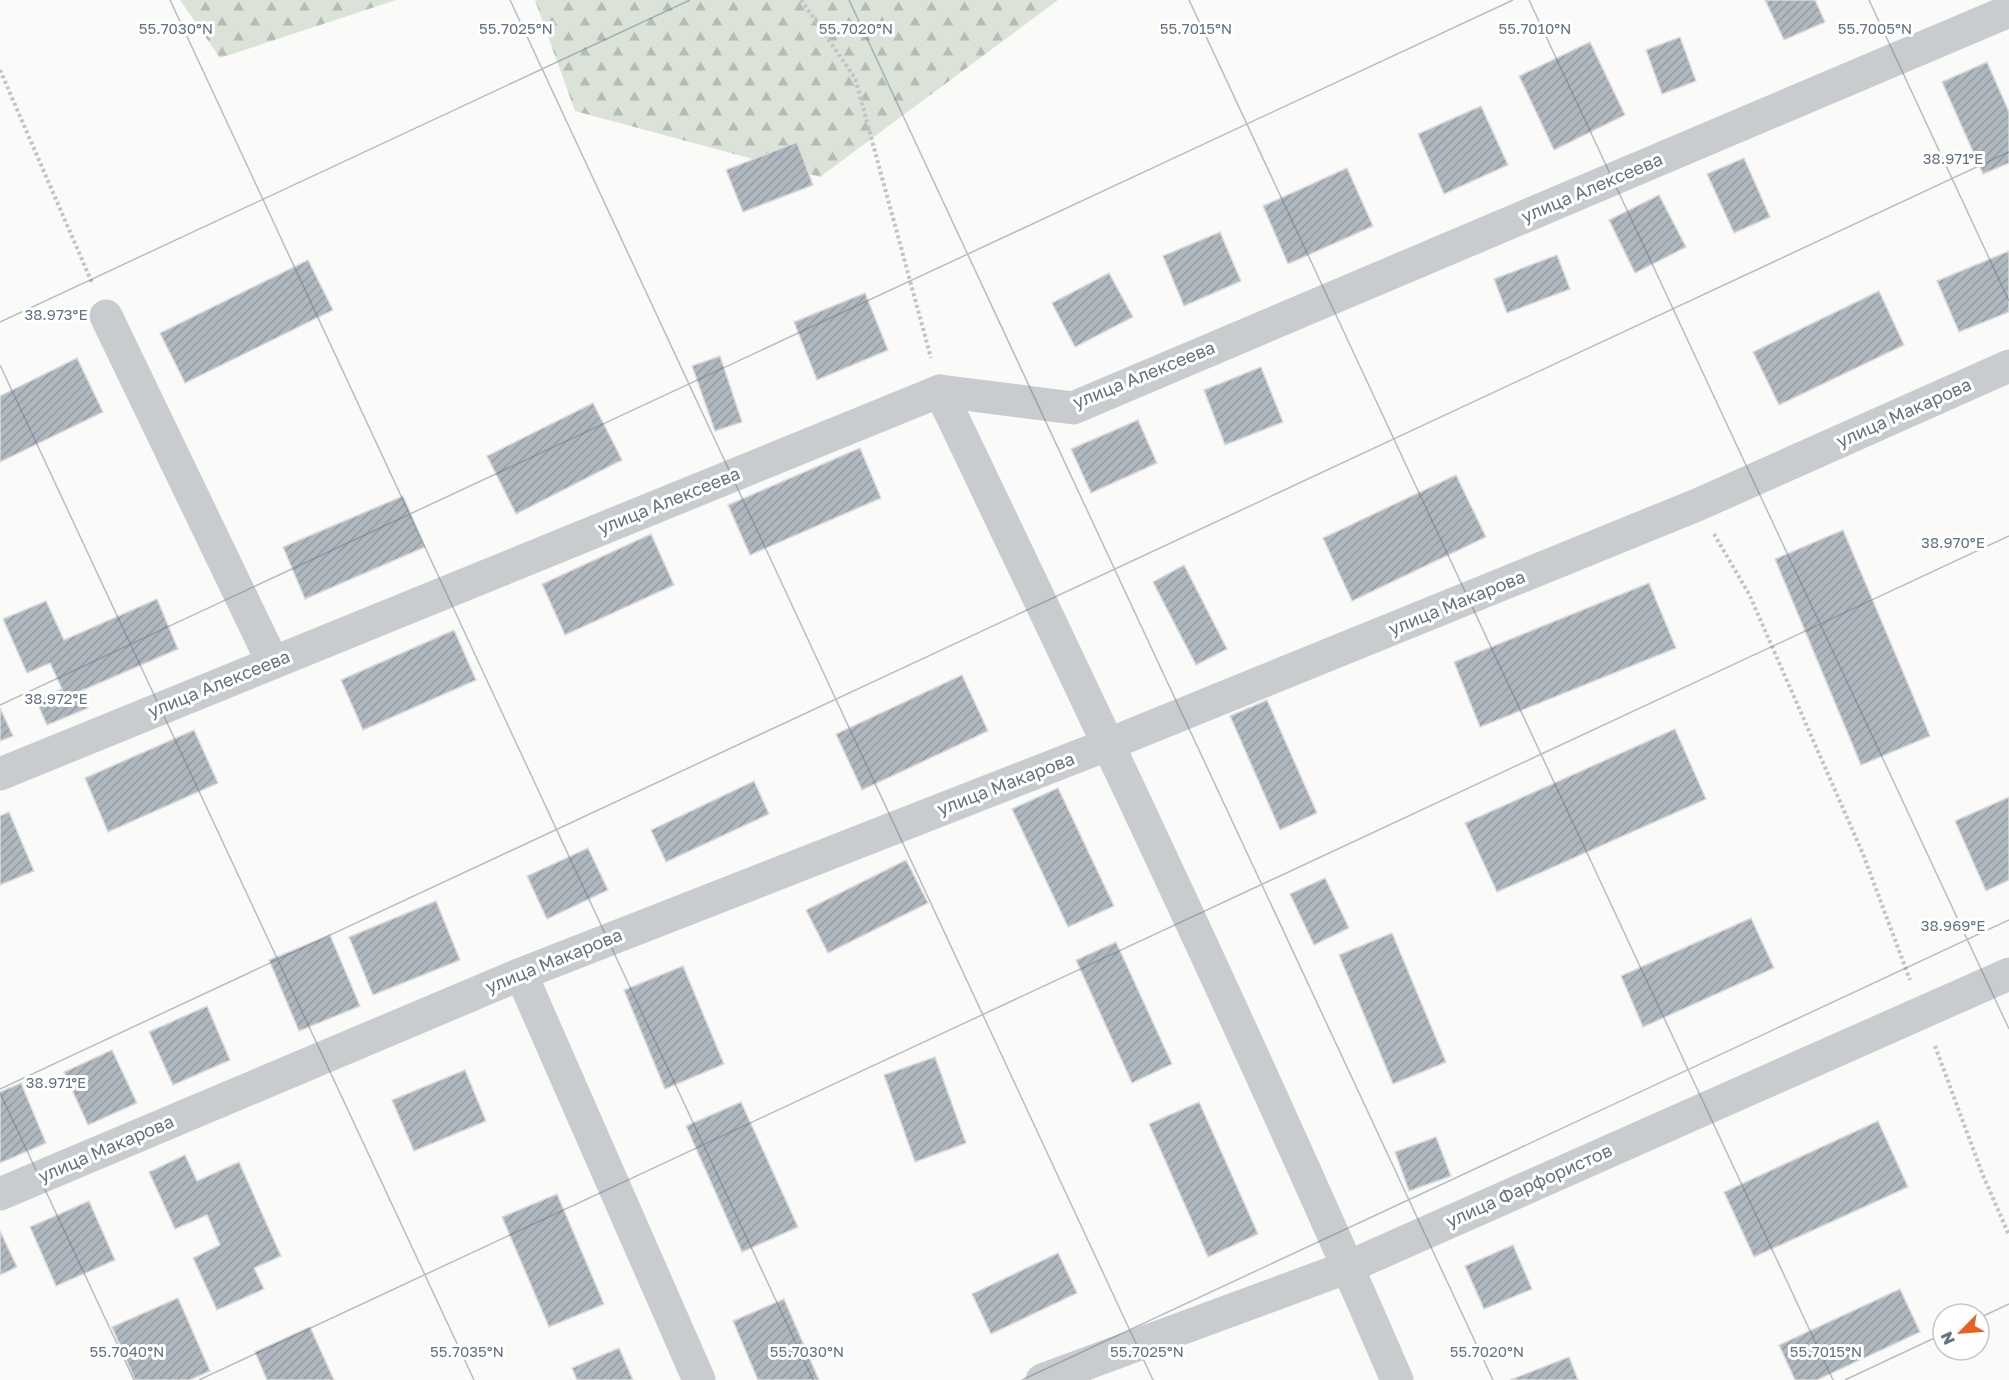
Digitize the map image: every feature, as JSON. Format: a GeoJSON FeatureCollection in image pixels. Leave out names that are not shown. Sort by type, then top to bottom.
{"type":"FeatureCollection","features":[{"type":"Feature","properties":{"kind":"street","name":"улица Алексеева"},"geometry":{"type":"LineString","coordinates":[[0,774],[940,391],[1073,408],[2009,11]]}},
{"type":"Feature","properties":{"kind":"street"},"geometry":{"type":"LineString","coordinates":[[106,316],[273,663]]}},
{"type":"Feature","properties":{"kind":"street","name":"улица Макарова"},"geometry":{"type":"LineString","coordinates":[[0,1194],[520,974],[1109,744],[1697,506],[2009,366]]}},
{"type":"Feature","properties":{"kind":"street"},"geometry":{"type":"LineString","coordinates":[[940,391],[1109,744],[1348,1267],[1397,1380]]}},
{"type":"Feature","properties":{"kind":"street"},"geometry":{"type":"LineString","coordinates":[[520,974],[699,1380]]}},
{"type":"Feature","properties":{"kind":"street","name":"улица Фарфористов"},"geometry":{"type":"LineString","coordinates":[[1042,1380],[1348,1267],[1921,1011],[2009,974]]}},
{"type":"Feature","properties":{"kind":"path"},"geometry":{"type":"LineString","coordinates":[[801,0],[855,78],[940,391]]}},
{"type":"Feature","properties":{"kind":"path"},"geometry":{"type":"LineString","coordinates":[[0,70],[106,316]]}},
{"type":"Feature","properties":{"kind":"path"},"geometry":{"type":"LineString","coordinates":[[1697,506],[1749,594],[1863,854],[1982,1173],[2009,1235]]}},
{"type":"Feature","properties":{"kind":"green space"},"geometry":{"type":"Polygon","coordinates":[[[180,0],[396,0],[220,58],[180,0]]]}},
{"type":"Feature","properties":{"kind":"green space"},"geometry":{"type":"Polygon","coordinates":[[[535,0],[1058,0],[820,177],[575,111],[535,0]]]}},
{"type":"Feature","properties":{"kind":"building"},"geometry":{"type":"Polygon","coordinates":[[[1765,0],[1815,0],[1825,22],[1784,40],[1765,0]]]}},
{"type":"Feature","properties":{"kind":"building"},"geometry":{"type":"Polygon","coordinates":[[[1680,37],[1696,81],[1662,94],[1646,50],[1680,37]]]}},
{"type":"Feature","properties":{"kind":"building"},"geometry":{"type":"Polygon","coordinates":[[[1590,42],[1625,115],[1554,150],[1519,76],[1590,42]]]}},
{"type":"Feature","properties":{"kind":"building"},"geometry":{"type":"Polygon","coordinates":[[[1987,62],[2009,112],[2009,163],[1983,174],[1942,82],[1987,62]]]}},
{"type":"Feature","properties":{"kind":"building"},"geometry":{"type":"Polygon","coordinates":[[[1481,106],[1508,165],[1444,194],[1418,134],[1481,106]]]}},
{"type":"Feature","properties":{"kind":"building"},"geometry":{"type":"Polygon","coordinates":[[[797,142],[813,185],[743,212],[726,170],[797,142]]]}},
{"type":"Feature","properties":{"kind":"building"},"geometry":{"type":"Polygon","coordinates":[[[1744,158],[1770,217],[1734,233],[1707,174],[1744,158]]]}},
{"type":"Feature","properties":{"kind":"building"},"geometry":{"type":"Polygon","coordinates":[[[1347,168],[1373,226],[1288,264],[1263,206],[1347,168]]]}},
{"type":"Feature","properties":{"kind":"building"},"geometry":{"type":"Polygon","coordinates":[[[1659,195],[1686,247],[1635,273],[1609,220],[1659,195]]]}},
{"type":"Feature","properties":{"kind":"building"},"geometry":{"type":"Polygon","coordinates":[[[1220,232],[1241,281],[1184,306],[1163,256],[1220,232]]]}},
{"type":"Feature","properties":{"kind":"building"},"geometry":{"type":"Polygon","coordinates":[[[2009,251],[2009,312],[1959,332],[1937,281],[2009,251]]]}},
{"type":"Feature","properties":{"kind":"building"},"geometry":{"type":"Polygon","coordinates":[[[1557,255],[1570,289],[1507,313],[1494,279],[1557,255]]]}},
{"type":"Feature","properties":{"kind":"building"},"geometry":{"type":"Polygon","coordinates":[[[308,260],[333,310],[185,383],[160,333],[308,260]]]}},
{"type":"Feature","properties":{"kind":"building"},"geometry":{"type":"Polygon","coordinates":[[[1109,273],[1133,317],[1075,347],[1052,303],[1109,273]]]}},
{"type":"Feature","properties":{"kind":"building"},"geometry":{"type":"Polygon","coordinates":[[[1879,291],[1904,345],[1779,405],[1753,352],[1879,291]]]}},
{"type":"Feature","properties":{"kind":"building"},"geometry":{"type":"Polygon","coordinates":[[[865,293],[888,350],[817,380],[794,322],[865,293]]]}},
{"type":"Feature","properties":{"kind":"building"},"geometry":{"type":"Polygon","coordinates":[[[720,356],[742,422],[715,431],[692,366],[720,356]]]}},
{"type":"Feature","properties":{"kind":"building"},"geometry":{"type":"Polygon","coordinates":[[[77,358],[103,412],[0,462],[0,396],[77,358]]]}},
{"type":"Feature","properties":{"kind":"building"},"geometry":{"type":"Polygon","coordinates":[[[1261,367],[1283,422],[1225,445],[1204,390],[1261,367]]]}},
{"type":"Feature","properties":{"kind":"building"},"geometry":{"type":"Polygon","coordinates":[[[593,403],[622,460],[516,514],[487,456],[593,403]]]}},
{"type":"Feature","properties":{"kind":"building"},"geometry":{"type":"Polygon","coordinates":[[[1138,420],[1157,463],[1091,493],[1071,449],[1138,420]]]}},
{"type":"Feature","properties":{"kind":"building"},"geometry":{"type":"Polygon","coordinates":[[[860,448],[881,498],[750,555],[728,505],[860,448]]]}},
{"type":"Feature","properties":{"kind":"building"},"geometry":{"type":"Polygon","coordinates":[[[1456,475],[1486,537],[1352,601],[1323,538],[1456,475]]]}},
{"type":"Feature","properties":{"kind":"building"},"geometry":{"type":"Polygon","coordinates":[[[403,496],[425,547],[305,599],[283,547],[403,496]]]}},
{"type":"Feature","properties":{"kind":"building"},"geometry":{"type":"Polygon","coordinates":[[[1843,530],[1930,736],[1861,765],[1775,559],[1843,530]]]}},
{"type":"Feature","properties":{"kind":"building"},"geometry":{"type":"Polygon","coordinates":[[[651,534],[674,585],[565,635],[542,584],[651,534]]]}},
{"type":"Feature","properties":{"kind":"building"},"geometry":{"type":"Polygon","coordinates":[[[1184,565],[1227,649],[1196,665],[1153,582],[1184,565]]]}},
{"type":"Feature","properties":{"kind":"building"},"geometry":{"type":"Polygon","coordinates":[[[1649,583],[1676,648],[1480,727],[1454,662],[1649,583]]]}},
{"type":"Feature","properties":{"kind":"building"},"geometry":{"type":"Polygon","coordinates":[[[157,599],[178,649],[81,691],[88,708],[47,725],[36,700],[62,689],[50,663],[27,673],[3,619],[46,601],[64,640],[157,599]]]}},
{"type":"Feature","properties":{"kind":"building"},"geometry":{"type":"Polygon","coordinates":[[[454,630],[476,680],[363,730],[341,680],[454,630]]]}},
{"type":"Feature","properties":{"kind":"building"},"geometry":{"type":"Polygon","coordinates":[[[962,675],[988,731],[862,790],[836,734],[962,675]]]}},
{"type":"Feature","properties":{"kind":"building"},"geometry":{"type":"Polygon","coordinates":[[[1267,700],[1317,813],[1280,830],[1230,716],[1267,700]]]}},
{"type":"Feature","properties":{"kind":"building"},"geometry":{"type":"Polygon","coordinates":[[[0,708],[13,736],[0,741],[0,708]]]}},
{"type":"Feature","properties":{"kind":"building"},"geometry":{"type":"Polygon","coordinates":[[[1675,729],[1706,799],[1497,892],[1465,823],[1675,729]]]}},
{"type":"Feature","properties":{"kind":"building"},"geometry":{"type":"Polygon","coordinates":[[[194,730],[218,783],[108,832],[85,778],[194,730]]]}},
{"type":"Feature","properties":{"kind":"building"},"geometry":{"type":"Polygon","coordinates":[[[754,781],[769,814],[666,862],[651,830],[754,781]]]}},
{"type":"Feature","properties":{"kind":"building"},"geometry":{"type":"Polygon","coordinates":[[[1058,788],[1114,906],[1068,927],[1012,809],[1058,788]]]}},
{"type":"Feature","properties":{"kind":"building"},"geometry":{"type":"Polygon","coordinates":[[[2009,797],[2009,880],[1986,891],[1955,821],[2009,797]]]}},
{"type":"Feature","properties":{"kind":"building"},"geometry":{"type":"Polygon","coordinates":[[[9,812],[34,871],[0,885],[0,816],[9,812]]]}},
{"type":"Feature","properties":{"kind":"building"},"geometry":{"type":"Polygon","coordinates":[[[588,848],[608,890],[547,919],[527,876],[588,848]]]}},
{"type":"Feature","properties":{"kind":"building"},"geometry":{"type":"Polygon","coordinates":[[[906,860],[928,903],[828,953],[806,910],[906,860]]]}},
{"type":"Feature","properties":{"kind":"building"},"geometry":{"type":"Polygon","coordinates":[[[1325,878],[1349,928],[1314,945],[1290,894],[1325,878]]]}},
{"type":"Feature","properties":{"kind":"building"},"geometry":{"type":"Polygon","coordinates":[[[436,901],[460,960],[373,995],[349,937],[436,901]]]}},
{"type":"Feature","properties":{"kind":"building"},"geometry":{"type":"Polygon","coordinates":[[[1751,918],[1774,968],[1643,1027],[1621,976],[1751,918]]]}},
{"type":"Feature","properties":{"kind":"building"},"geometry":{"type":"Polygon","coordinates":[[[1392,933],[1446,1062],[1393,1084],[1339,955],[1392,933]]]}},
{"type":"Feature","properties":{"kind":"building"},"geometry":{"type":"Polygon","coordinates":[[[330,935],[360,1006],[299,1031],[269,960],[330,935]]]}},
{"type":"Feature","properties":{"kind":"building"},"geometry":{"type":"Polygon","coordinates":[[[1116,942],[1172,1064],[1132,1083],[1076,960],[1116,942]]]}},
{"type":"Feature","properties":{"kind":"building"},"geometry":{"type":"Polygon","coordinates":[[[683,966],[724,1064],[665,1089],[624,990],[683,966]]]}},
{"type":"Feature","properties":{"kind":"building"},"geometry":{"type":"Polygon","coordinates":[[[207,1006],[230,1060],[173,1085],[149,1032],[207,1006]]]}},
{"type":"Feature","properties":{"kind":"building"},"geometry":{"type":"Polygon","coordinates":[[[112,1050],[137,1103],[88,1125],[64,1072],[112,1050]]]}},
{"type":"Feature","properties":{"kind":"building"},"geometry":{"type":"Polygon","coordinates":[[[935,1057],[966,1143],[915,1162],[884,1075],[935,1057]]]}},
{"type":"Feature","properties":{"kind":"building"},"geometry":{"type":"Polygon","coordinates":[[[465,1070],[486,1121],[414,1151],[392,1100],[465,1070]]]}},
{"type":"Feature","properties":{"kind":"building"},"geometry":{"type":"Polygon","coordinates":[[[21,1083],[46,1143],[0,1163],[0,1092],[21,1083]]]}},
{"type":"Feature","properties":{"kind":"building"},"geometry":{"type":"Polygon","coordinates":[[[741,1102],[798,1227],[742,1252],[686,1126],[741,1102]]]}},
{"type":"Feature","properties":{"kind":"building"},"geometry":{"type":"Polygon","coordinates":[[[1199,1102],[1258,1234],[1208,1257],[1149,1124],[1199,1102]]]}},
{"type":"Feature","properties":{"kind":"building"},"geometry":{"type":"Polygon","coordinates":[[[1878,1121],[1908,1187],[1754,1257],[1724,1192],[1878,1121]]]}},
{"type":"Feature","properties":{"kind":"building"},"geometry":{"type":"Polygon","coordinates":[[[1436,1137],[1451,1176],[1409,1191],[1395,1152],[1436,1137]]]}},
{"type":"Feature","properties":{"kind":"building"},"geometry":{"type":"Polygon","coordinates":[[[185,1155],[197,1181],[239,1162],[281,1256],[254,1268],[264,1289],[217,1310],[193,1258],[220,1245],[207,1215],[175,1229],[149,1172],[185,1155]]]}},
{"type":"Feature","properties":{"kind":"building"},"geometry":{"type":"Polygon","coordinates":[[[557,1194],[604,1304],[549,1327],[502,1217],[557,1194]]]}},
{"type":"Feature","properties":{"kind":"building"},"geometry":{"type":"Polygon","coordinates":[[[89,1201],[115,1260],[56,1286],[30,1227],[89,1201]]]}},
{"type":"Feature","properties":{"kind":"building"},"geometry":{"type":"Polygon","coordinates":[[[0,1231],[17,1267],[0,1275],[0,1231]]]}},
{"type":"Feature","properties":{"kind":"building"},"geometry":{"type":"Polygon","coordinates":[[[1513,1245],[1532,1289],[1484,1309],[1465,1266],[1513,1245]]]}},
{"type":"Feature","properties":{"kind":"building"},"geometry":{"type":"Polygon","coordinates":[[[1058,1253],[1077,1293],[991,1334],[972,1294],[1058,1253]]]}},
{"type":"Feature","properties":{"kind":"building"},"geometry":{"type":"Polygon","coordinates":[[[1900,1289],[1920,1332],[1817,1380],[1795,1380],[1779,1345],[1900,1289]]]}},
{"type":"Feature","properties":{"kind":"building"},"geometry":{"type":"Polygon","coordinates":[[[178,1298],[210,1371],[190,1380],[135,1380],[112,1327],[178,1298]]]}},
{"type":"Feature","properties":{"kind":"building"},"geometry":{"type":"Polygon","coordinates":[[[784,1299],[819,1380],[758,1380],[733,1321],[784,1299]]]}},
{"type":"Feature","properties":{"kind":"building"},"geometry":{"type":"Polygon","coordinates":[[[310,1327],[334,1380],[267,1380],[255,1352],[310,1327]]]}},
{"type":"Feature","properties":{"kind":"building"},"geometry":{"type":"Polygon","coordinates":[[[619,1348],[633,1380],[577,1380],[572,1368],[619,1348]]]}},
{"type":"Feature","properties":{"kind":"building"},"geometry":{"type":"Polygon","coordinates":[[[1569,1357],[1578,1380],[1510,1380],[1569,1357]]]}}]}
